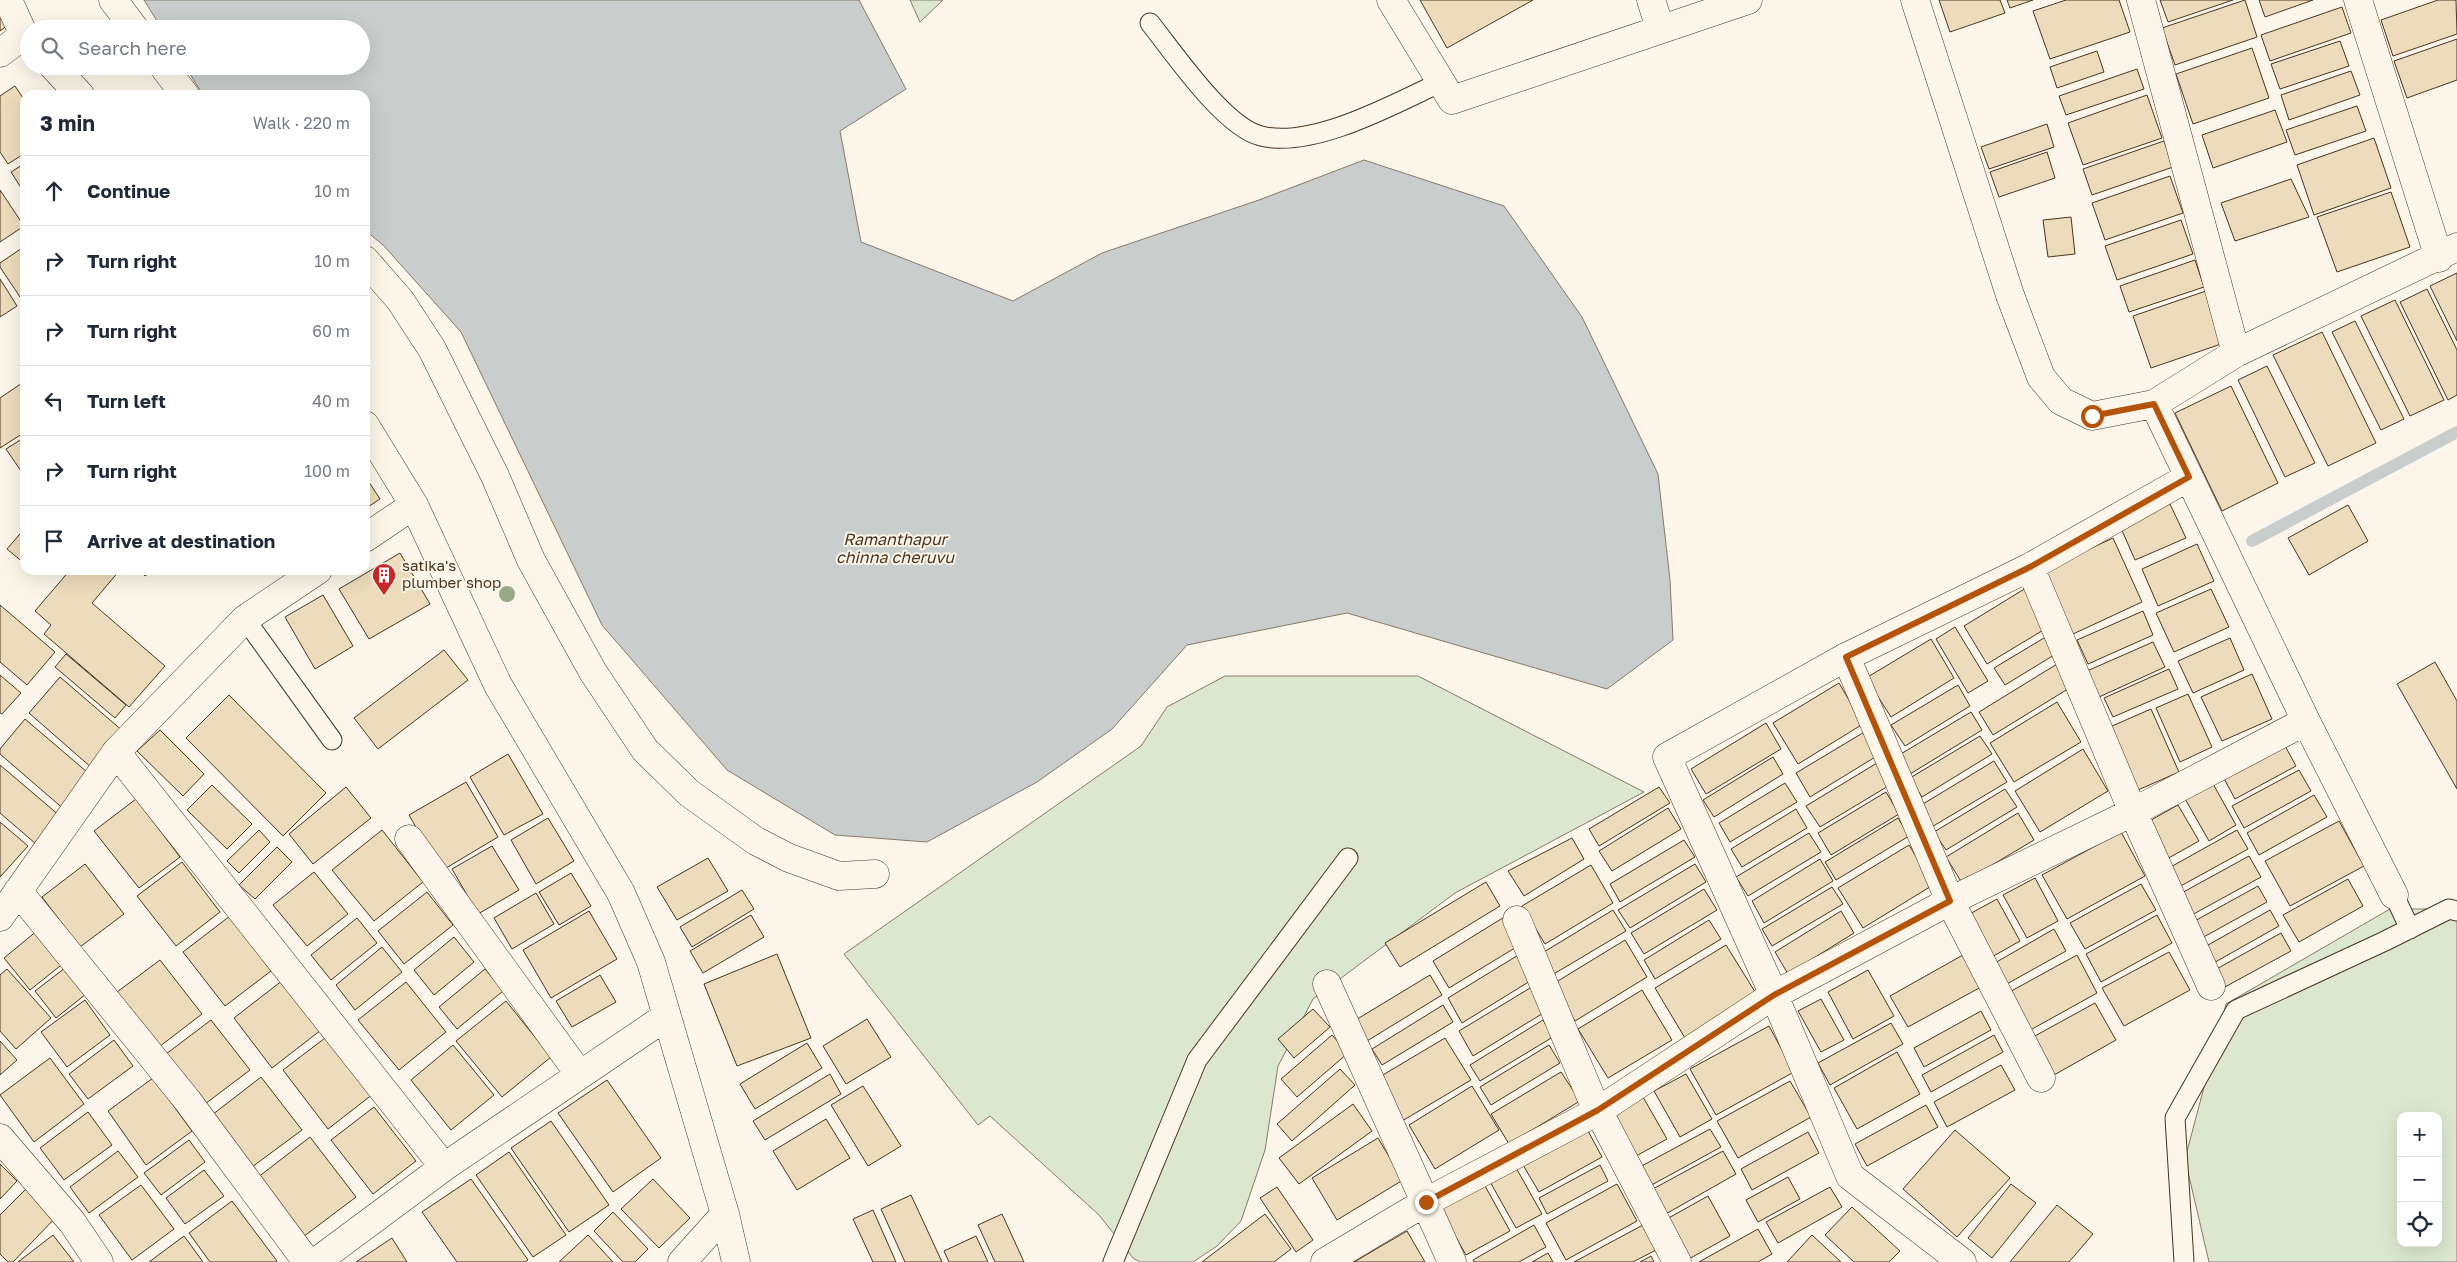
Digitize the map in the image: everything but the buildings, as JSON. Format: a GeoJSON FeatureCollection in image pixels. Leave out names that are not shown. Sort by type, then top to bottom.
{"type":"FeatureCollection","features":[{"type":"Feature","properties":{"kind":"street"},"geometry":{"type":"LineString","coordinates":[[8,0],[20,25]]}},
{"type":"Feature","properties":{"kind":"street"},"geometry":{"type":"LineString","coordinates":[[114,0],[128,20]]}},
{"type":"Feature","properties":{"kind":"street"},"geometry":{"type":"LineString","coordinates":[[1391,0],[1452,100],[1660,28],[1748,0]]}},
{"type":"Feature","properties":{"kind":"street"},"geometry":{"type":"LineString","coordinates":[[1651,0],[1660,28]]}},
{"type":"Feature","properties":{"kind":"street"},"geometry":{"type":"LineString","coordinates":[[1915,0],[2010,295],[2041,377],[2061,401],[2092,416],[2154,404],[2236,353],[2448,253],[2365,2]]}},
{"type":"Feature","properties":{"kind":"street"},"geometry":{"type":"LineString","coordinates":[[2141,0],[2236,353]]}},
{"type":"Feature","properties":{"kind":"street"},"geometry":{"type":"LineString","coordinates":[[0,53],[20,41]]}},
{"type":"Feature","properties":{"kind":"street"},"geometry":{"type":"LineString","coordinates":[[61,75],[75,90]]}},
{"type":"Feature","properties":{"kind":"street"},"geometry":{"type":"LineString","coordinates":[[170,75],[181,90]]}},
{"type":"Feature","properties":{"kind":"street"},"geometry":{"type":"LineString","coordinates":[[370,266],[400,300],[432,349],[487,458],[531,560],[593,672],[645,750],[689,793],[756,841],[789,858],[838,876],[875,874]]}},
{"type":"Feature","properties":{"kind":"street"},"geometry":{"type":"LineString","coordinates":[[2154,404],[2306,721],[2394,896]]}},
{"type":"Feature","properties":{"kind":"street"},"geometry":{"type":"LineString","coordinates":[[370,433],[414,505],[498,684],[621,893],[651,962],[724,1214],[736,1262]]}},
{"type":"Feature","properties":{"kind":"street"},"geometry":{"type":"LineString","coordinates":[[1947,1257],[1850,1176],[1774,995],[1667,757],[1846,657],[2030,567],[2189,477]]}},
{"type":"Feature","properties":{"kind":"street"},"geometry":{"type":"LineString","coordinates":[[370,535],[414,505]]}},
{"type":"Feature","properties":{"kind":"street"},"geometry":{"type":"LineString","coordinates":[[2030,567],[2133,812],[2211,986]]}},
{"type":"Feature","properties":{"kind":"street"},"geometry":{"type":"LineString","coordinates":[[0,917],[116,752],[245,619],[290,578]]}},
{"type":"Feature","properties":{"kind":"street"},"geometry":{"type":"LineString","coordinates":[[1846,657],[1950,901],[2041,1078]]}},
{"type":"Feature","properties":{"kind":"street"},"geometry":{"type":"LineString","coordinates":[[1325,1262],[1426,1202],[1598,1110],[1774,995],[1950,901],[2133,812],[2306,721]]}},
{"type":"Feature","properties":{"kind":"street"},"geometry":{"type":"LineString","coordinates":[[116,752],[444,1167]]}},
{"type":"Feature","properties":{"kind":"street"},"geometry":{"type":"LineString","coordinates":[[408,839],[580,1075]]}},
{"type":"Feature","properties":{"kind":"street"},"geometry":{"type":"LineString","coordinates":[[18,891],[187,1100],[306,1262]]}},
{"type":"Feature","properties":{"kind":"street"},"geometry":{"type":"LineString","coordinates":[[1516,920],[1598,1110],[1677,1262]]}},
{"type":"Feature","properties":{"kind":"street"},"geometry":{"type":"LineString","coordinates":[[1327,984],[1452,1262]]}},
{"type":"Feature","properties":{"kind":"street"},"geometry":{"type":"LineString","coordinates":[[316,1262],[444,1167],[667,1016]]}},
{"type":"Feature","properties":{"kind":"street"},"geometry":{"type":"LineString","coordinates":[[0,1138],[72,1222],[99,1262]]}},
{"type":"Feature","properties":{"kind":"street"},"geometry":{"type":"LineString","coordinates":[[682,1262],[724,1214]]}},
{"type":"Feature","properties":{"kind":"lane"},"geometry":{"type":"LineString","coordinates":[[1150,22],[1216,105],[1240,124],[1260,136],[1293,139],[1332,129],[1379,112],[1441,82]]}},
{"type":"Feature","properties":{"kind":"lane"},"geometry":{"type":"LineString","coordinates":[[245,619],[332,740]]}},
{"type":"Feature","properties":{"kind":"lane"},"geometry":{"type":"LineString","coordinates":[[1113,1262],[1197,1060],[1348,858]]}},
{"type":"Feature","properties":{"kind":"lane"},"geometry":{"type":"LineString","coordinates":[[2394,896],[2410,929]]}},
{"type":"Feature","properties":{"kind":"lane"},"geometry":{"type":"LineString","coordinates":[[2184,1262],[2175,1118],[2236,1010],[2449,909],[2457,911]]}},
{"type":"Feature","properties":{"kind":"green space"},"geometry":{"type":"Polygon","coordinates":[[[910,0],[943,0],[920,22],[910,0]]]}},
{"type":"Feature","properties":{"kind":"green space"},"geometry":{"type":"Polygon","coordinates":[[[1225,676],[1418,676],[1644,792],[1455,893],[1313,999],[1278,1066],[1265,1150],[1241,1221],[1217,1246],[1193,1262],[1140,1262],[1133,1258],[1099,1215],[990,1116],[978,1125],[844,954],[1141,746],[1167,707],[1225,676]]]}},
{"type":"Feature","properties":{"kind":"green space"},"geometry":{"type":"Polygon","coordinates":[[[2390,909],[2449,909],[2457,912],[2457,1262],[2209,1262],[2185,1159],[2226,1004],[2390,909]]]}},
{"type":"Feature","properties":{"kind":"water","name":"Ramanthapur chinna cheruvu"},"geometry":{"type":"Polygon","coordinates":[[[144,0],[859,0],[906,89],[840,131],[861,242],[1013,301],[1102,253],[1259,200],[1364,160],[1504,206],[1582,317],[1658,474],[1670,580],[1673,640],[1607,689],[1347,613],[1187,645],[1112,729],[1037,782],[927,842],[835,835],[727,770],[602,625],[461,332],[384,246],[370,234],[370,90],[200,90],[191,75],[370,75],[370,20],[156,20],[144,0]]]}},
{"type":"Feature","properties":{"kind":"waterway"},"geometry":{"type":"LineString","coordinates":[[2252,541],[2457,432]]}},
{"type":"Feature","properties":{"kind":"place","name":"satika's plumber shop"},"geometry":{"type":"Point","coordinates":[384,596]}},
{"type":"Feature","properties":{"kind":"route"},"geometry":{"type":"LineString","coordinates":[[1426,1202],[1598,1110],[1774,995],[1950,901],[1846,657],[2030,567],[2189,477],[2154,404],[2092,416]]}}]}
